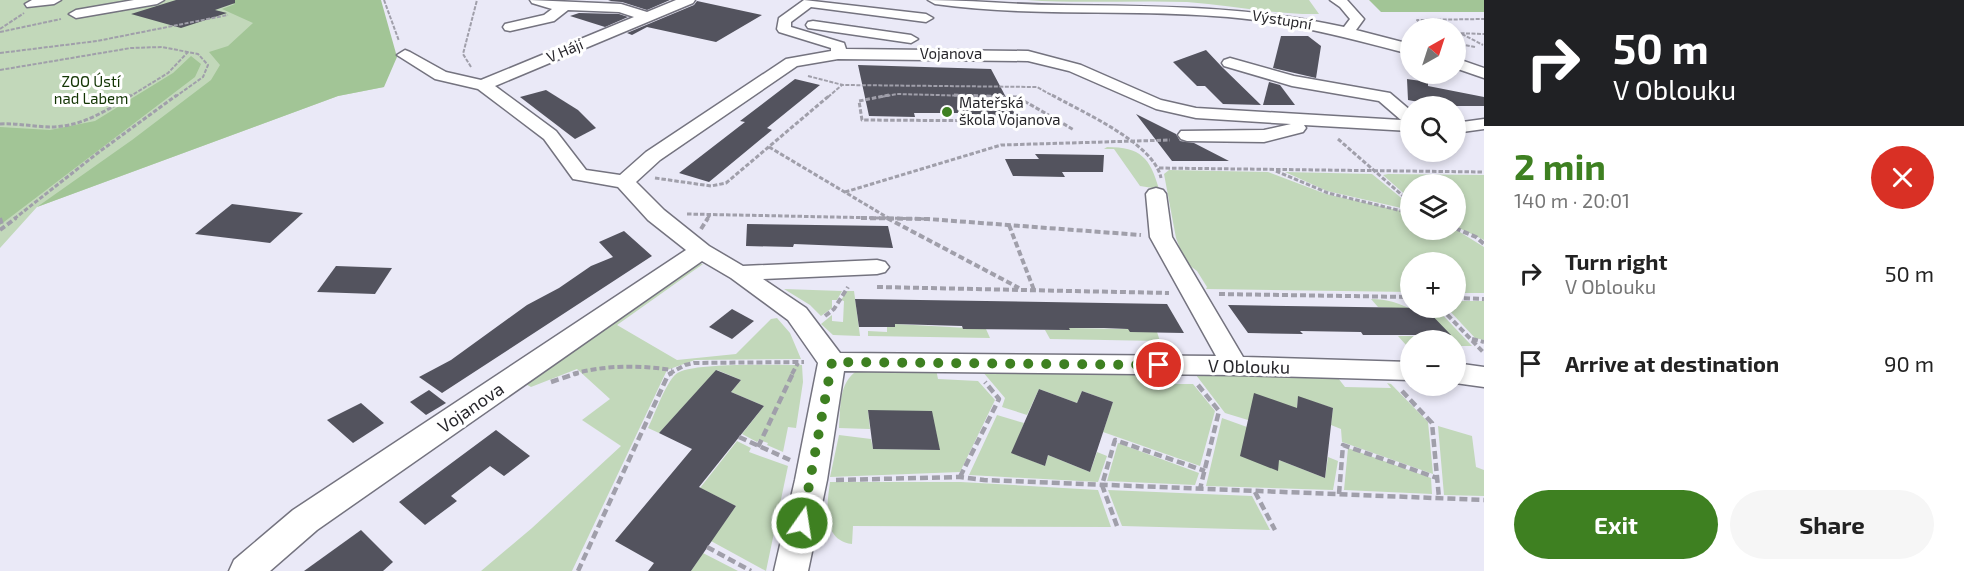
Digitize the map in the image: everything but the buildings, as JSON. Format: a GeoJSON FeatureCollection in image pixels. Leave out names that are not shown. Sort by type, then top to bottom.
{"type":"FeatureCollection","features":[{"type":"Feature","properties":{"kind":"street"},"geometry":{"type":"LineString","coordinates":[[32,4],[54,0]]}},
{"type":"Feature","properties":{"kind":"street"},"geometry":{"type":"LineString","coordinates":[[76,14],[107,0]]}},
{"type":"Feature","properties":{"kind":"street"},"geometry":{"type":"LineString","coordinates":[[76,14],[157,0]]}},
{"type":"Feature","properties":{"kind":"street"},"geometry":{"type":"LineString","coordinates":[[537,0],[552,5],[621,8],[647,17]]}},
{"type":"Feature","properties":{"kind":"street","name":"V Háji"},"geometry":{"type":"LineString","coordinates":[[483,86],[688,0]]}},
{"type":"Feature","properties":{"kind":"street","name":"Výstupní"},"geometry":{"type":"LineString","coordinates":[[935,0],[996,7],[1230,13],[1285,19],[1400,46]]}},
{"type":"Feature","properties":{"kind":"street"},"geometry":{"type":"LineString","coordinates":[[1337,0],[1345,4],[1357,19],[1347,32]]}},
{"type":"Feature","properties":{"kind":"street"},"geometry":{"type":"LineString","coordinates":[[790,17],[918,28],[808,3],[790,17],[784,29],[839,46],[838,54]]}},
{"type":"Feature","properties":{"kind":"street"},"geometry":{"type":"LineString","coordinates":[[510,27],[549,18],[564,6]]}},
{"type":"Feature","properties":{"kind":"street","name":"Vojanova"},"geometry":{"type":"LineString","coordinates":[[629,178],[653,156],[785,66],[838,54],[1028,57],[1050,60],[1075,68],[1156,104],[1196,113],[1400,126]]}},
{"type":"Feature","properties":{"kind":"street"},"geometry":{"type":"LineString","coordinates":[[405,55],[441,76],[483,86],[550,135],[580,175],[629,178],[656,215],[701,251],[739,273],[797,314],[832,362],[791,571]]}},
{"type":"Feature","properties":{"kind":"street"},"geometry":{"type":"LineString","coordinates":[[1230,63],[1292,81],[1384,97],[1400,111]]}},
{"type":"Feature","properties":{"kind":"street"},"geometry":{"type":"LineString","coordinates":[[1466,67],[1484,73]]}},
{"type":"Feature","properties":{"kind":"street"},"geometry":{"type":"LineString","coordinates":[[1384,79],[1384,97]]}},
{"type":"Feature","properties":{"kind":"street"},"geometry":{"type":"LineString","coordinates":[[1186,135],[1264,136],[1319,122]]}},
{"type":"Feature","properties":{"kind":"street"},"geometry":{"type":"LineString","coordinates":[[1466,126],[1484,124]]}},
{"type":"Feature","properties":{"kind":"street"},"geometry":{"type":"LineString","coordinates":[[1156,194],[1161,237],[1191,294],[1235,366]]}},
{"type":"Feature","properties":{"kind":"street","name":"Vojanova"},"geometry":{"type":"LineString","coordinates":[[246,571],[305,520],[701,251]]}},
{"type":"Feature","properties":{"kind":"street"},"geometry":{"type":"LineString","coordinates":[[739,273],[875,277]]}},
{"type":"Feature","properties":{"kind":"street","name":"V Oblouku"},"geometry":{"type":"LineString","coordinates":[[832,362],[1183,365],[1400,371]]}},
{"type":"Feature","properties":{"kind":"street"},"geometry":{"type":"LineString","coordinates":[[1466,375],[1484,377]]}},
{"type":"Feature","properties":{"kind":"path"},"geometry":{"type":"LineString","coordinates":[[384,0],[390,23],[405,55]]}},
{"type":"Feature","properties":{"kind":"path"},"geometry":{"type":"LineString","coordinates":[[477,0],[463,54],[483,86]]}},
{"type":"Feature","properties":{"kind":"path"},"geometry":{"type":"LineString","coordinates":[[0,31],[20,17],[32,4]]}},
{"type":"Feature","properties":{"kind":"path"},"geometry":{"type":"LineString","coordinates":[[0,31],[40,26],[76,14]]}},
{"type":"Feature","properties":{"kind":"path"},"geometry":{"type":"LineString","coordinates":[[0,53],[107,39],[228,15]]}},
{"type":"Feature","properties":{"kind":"path"},"geometry":{"type":"LineString","coordinates":[[1466,19],[1484,19]]}},
{"type":"Feature","properties":{"kind":"path"},"geometry":{"type":"LineString","coordinates":[[1466,33],[1484,34]]}},
{"type":"Feature","properties":{"kind":"path"},"geometry":{"type":"LineString","coordinates":[[1466,37],[1483,45]]}},
{"type":"Feature","properties":{"kind":"path"},"geometry":{"type":"LineString","coordinates":[[1466,45],[1475,47]]}},
{"type":"Feature","properties":{"kind":"path"},"geometry":{"type":"LineString","coordinates":[[1468,49],[1483,45]]}},
{"type":"Feature","properties":{"kind":"path"},"geometry":{"type":"LineString","coordinates":[[0,70],[131,48],[162,47],[198,54],[208,64],[203,77],[99,152],[1,229]]}},
{"type":"Feature","properties":{"kind":"path"},"geometry":{"type":"LineString","coordinates":[[0,124],[19,123],[53,127],[91,120],[168,73],[188,52]]}},
{"type":"Feature","properties":{"kind":"path"},"geometry":{"type":"LineString","coordinates":[[785,66],[843,84],[1037,87],[1128,137],[1159,168],[1164,191],[1156,194]]}},
{"type":"Feature","properties":{"kind":"path"},"geometry":{"type":"LineString","coordinates":[[629,178],[720,185],[726,183],[843,84]]}},
{"type":"Feature","properties":{"kind":"path"},"geometry":{"type":"LineString","coordinates":[[893,85],[895,95]]}},
{"type":"Feature","properties":{"kind":"path"},"geometry":{"type":"LineString","coordinates":[[972,86],[977,96]]}},
{"type":"Feature","properties":{"kind":"path"},"geometry":{"type":"LineString","coordinates":[[1052,117],[1018,122],[862,120],[859,101],[895,95],[1017,97],[1052,117],[1074,130]]}},
{"type":"Feature","properties":{"kind":"path"},"geometry":{"type":"LineString","coordinates":[[1319,122],[1400,193]]}},
{"type":"Feature","properties":{"kind":"path"},"geometry":{"type":"LineString","coordinates":[[845,192],[1001,145],[1134,143]]}},
{"type":"Feature","properties":{"kind":"path"},"geometry":{"type":"LineString","coordinates":[[769,147],[888,218],[1021,290]]}},
{"type":"Feature","properties":{"kind":"path"},"geometry":{"type":"LineString","coordinates":[[1159,168],[1484,172]]}},
{"type":"Feature","properties":{"kind":"path"},"geometry":{"type":"LineString","coordinates":[[1273,170],[1328,193],[1400,211]]}},
{"type":"Feature","properties":{"kind":"path"},"geometry":{"type":"LineString","coordinates":[[656,215],[888,218],[1161,237]]}},
{"type":"Feature","properties":{"kind":"path"},"geometry":{"type":"LineString","coordinates":[[0,217],[1,229]]}},
{"type":"Feature","properties":{"kind":"path"},"geometry":{"type":"LineString","coordinates":[[1009,225],[1034,290]]}},
{"type":"Feature","properties":{"kind":"path"},"geometry":{"type":"LineString","coordinates":[[1466,233],[1484,244]]}},
{"type":"Feature","properties":{"kind":"path"},"geometry":{"type":"LineString","coordinates":[[875,277],[1021,290],[1181,294]]}},
{"type":"Feature","properties":{"kind":"path"},"geometry":{"type":"LineString","coordinates":[[805,325],[819,322],[834,309],[849,286],[837,286]]}},
{"type":"Feature","properties":{"kind":"path"},"geometry":{"type":"LineString","coordinates":[[1210,294],[1400,297]]}},
{"type":"Feature","properties":{"kind":"path"},"geometry":{"type":"LineString","coordinates":[[1466,298],[1484,299]]}},
{"type":"Feature","properties":{"kind":"path"},"geometry":{"type":"LineString","coordinates":[[1451,318],[1484,353]]}},
{"type":"Feature","properties":{"kind":"path"},"geometry":{"type":"LineString","coordinates":[[1471,339],[1484,342]]}},
{"type":"Feature","properties":{"kind":"path"},"geometry":{"type":"LineString","coordinates":[[758,447],[798,362]]}},
{"type":"Feature","properties":{"kind":"path"},"geometry":{"type":"LineString","coordinates":[[578,571],[668,375],[673,370],[694,363],[832,362]]}},
{"type":"Feature","properties":{"kind":"path"},"geometry":{"type":"LineString","coordinates":[[960,477],[999,399],[969,363]]}},
{"type":"Feature","properties":{"kind":"path"},"geometry":{"type":"LineString","coordinates":[[1183,365],[1219,411],[1200,489]]}},
{"type":"Feature","properties":{"kind":"path"},"geometry":{"type":"LineString","coordinates":[[548,383],[580,370],[618,366],[649,366],[673,370]]}},
{"type":"Feature","properties":{"kind":"path"},"geometry":{"type":"LineString","coordinates":[[1383,370],[1432,423],[1439,498]]}},
{"type":"Feature","properties":{"kind":"path"},"geometry":{"type":"LineString","coordinates":[[740,437],[812,473],[960,477],[1484,500]]}},
{"type":"Feature","properties":{"kind":"path"},"geometry":{"type":"LineString","coordinates":[[1117,526],[1102,485],[1115,440],[1205,471]]}},
{"type":"Feature","properties":{"kind":"path"},"geometry":{"type":"LineString","coordinates":[[1339,494],[1343,445],[1437,478]]}},
{"type":"Feature","properties":{"kind":"path"},"geometry":{"type":"LineString","coordinates":[[1255,491],[1275,530]]}},
{"type":"Feature","properties":{"kind":"path"},"geometry":{"type":"LineString","coordinates":[[707,547],[751,571]]}},
{"type":"Feature","properties":{"kind":"green space","name":"ZOO Ústí nad Labem"},"geometry":{"type":"Polygon","coordinates":[[[0,0],[308,0],[357,33],[384,87],[338,96],[37,207],[0,248],[0,0]]]}},
{"type":"Feature","properties":{"kind":"green space"},"geometry":{"type":"Polygon","coordinates":[[[218,0],[381,0],[397,57],[384,87],[338,96],[37,207],[132,140],[211,80],[220,65],[209,52],[228,46],[253,23],[222,9],[235,4],[218,0]]]}},
{"type":"Feature","properties":{"kind":"green space"},"geometry":{"type":"Polygon","coordinates":[[[1027,0],[1309,0],[1319,14],[1286,13],[1187,2],[1027,0]]]}},
{"type":"Feature","properties":{"kind":"green space"},"geometry":{"type":"Polygon","coordinates":[[[1369,0],[1484,0],[1484,12],[1381,12],[1369,0]]]}},
{"type":"Feature","properties":{"kind":"green space"},"geometry":{"type":"Polygon","coordinates":[[[191,56],[201,64],[195,77],[0,225],[0,127],[50,130],[95,121],[173,73],[191,56]]]}},
{"type":"Feature","properties":{"kind":"green space"},"geometry":{"type":"Polygon","coordinates":[[[1107,147],[1128,149],[1142,156],[1152,169],[1159,189],[1140,186],[1114,149],[1104,149],[1107,147]]]}},
{"type":"Feature","properties":{"kind":"green space"},"geometry":{"type":"Polygon","coordinates":[[[1169,170],[1268,172],[1326,194],[1400,211],[1400,240],[1466,240],[1466,236],[1484,247],[1484,293],[1466,293],[1466,252],[1400,252],[1400,292],[1206,289],[1197,271],[1185,262],[1176,238],[1164,174],[1169,170]]]}},
{"type":"Feature","properties":{"kind":"green space"},"geometry":{"type":"Polygon","coordinates":[[[1285,172],[1372,174],[1400,197],[1400,208],[1327,191],[1285,172]]]}},
{"type":"Feature","properties":{"kind":"green space"},"geometry":{"type":"Polygon","coordinates":[[[1400,174],[1400,190],[1383,175],[1400,174]]]}},
{"type":"Feature","properties":{"kind":"green space"},"geometry":{"type":"Polygon","coordinates":[[[1466,175],[1484,175],[1484,240],[1466,231],[1466,175]]]}},
{"type":"Feature","properties":{"kind":"green space"},"geometry":{"type":"Polygon","coordinates":[[[697,263],[703,264],[617,325],[677,360],[736,354],[771,319],[777,318],[790,333],[801,359],[695,360],[667,370],[572,571],[481,571],[532,528],[621,446],[582,420],[610,399],[577,369],[531,387],[520,381],[697,263]]]}},
{"type":"Feature","properties":{"kind":"green space"},"geometry":{"type":"Polygon","coordinates":[[[784,289],[842,291],[837,300],[832,300],[832,308],[821,316],[810,305],[784,289]]]}},
{"type":"Feature","properties":{"kind":"green space"},"geometry":{"type":"Polygon","coordinates":[[[847,291],[854,291],[860,336],[833,335],[821,324],[832,315],[832,321],[843,322],[844,301],[841,300],[847,291]]]}},
{"type":"Feature","properties":{"kind":"green space"},"geometry":{"type":"Polygon","coordinates":[[[1371,299],[1400,305],[1400,317],[1392,308],[1378,307],[1371,299]]]}},
{"type":"Feature","properties":{"kind":"green space"},"geometry":{"type":"Polygon","coordinates":[[[1466,301],[1484,301],[1484,340],[1475,338],[1456,318],[1466,318],[1466,301]]]}},
{"type":"Feature","properties":{"kind":"green space"},"geometry":{"type":"Polygon","coordinates":[[[1401,318],[1425,318],[1443,330],[1412,330],[1401,318]]]}},
{"type":"Feature","properties":{"kind":"green space"},"geometry":{"type":"Polygon","coordinates":[[[1434,318],[1445,318],[1457,330],[1445,330],[1434,318]]]}},
{"type":"Feature","properties":{"kind":"green space"},"geometry":{"type":"Polygon","coordinates":[[[895,324],[986,329],[990,338],[868,336],[868,331],[887,332],[887,327],[894,327],[895,324]]]}},
{"type":"Feature","properties":{"kind":"green space"},"geometry":{"type":"Polygon","coordinates":[[[1069,328],[1157,332],[1160,341],[1050,339],[1045,330],[1069,330],[1069,328]]]}},
{"type":"Feature","properties":{"kind":"green space"},"geometry":{"type":"Polygon","coordinates":[[[735,365],[802,365],[803,382],[796,428],[788,427],[783,452],[767,445],[768,443],[759,440],[757,442],[742,434],[764,406],[731,392],[741,380],[717,370],[659,433],[648,428],[668,385],[676,374],[684,370],[735,365]]]}},
{"type":"Feature","properties":{"kind":"green space"},"geometry":{"type":"Polygon","coordinates":[[[936,369],[938,379],[978,381],[995,400],[960,472],[830,477],[839,435],[871,439],[873,449],[940,450],[868,410],[870,429],[839,428],[844,388],[847,381],[858,370],[936,369]]]}},
{"type":"Feature","properties":{"kind":"green space"},"geometry":{"type":"Polygon","coordinates":[[[982,371],[1147,374],[1152,384],[1193,384],[1215,411],[1200,466],[1103,432],[1113,402],[1082,391],[1077,403],[1039,389],[1027,415],[1002,407],[1005,398],[982,371]]]}},
{"type":"Feature","properties":{"kind":"green space"},"geometry":{"type":"Polygon","coordinates":[[[1196,375],[1338,378],[1345,387],[1391,388],[1387,383],[1391,384],[1400,396],[1403,396],[1428,422],[1433,474],[1342,442],[1341,429],[1331,425],[1333,408],[1298,397],[1297,408],[1248,420],[1225,413],[1196,375]]]}},
{"type":"Feature","properties":{"kind":"green space"},"geometry":{"type":"Polygon","coordinates":[[[997,415],[1024,423],[1012,453],[1045,466],[1048,455],[1090,472],[1097,452],[1107,456],[1098,482],[969,475],[997,415]]]}},
{"type":"Feature","properties":{"kind":"green space"},"geometry":{"type":"Polygon","coordinates":[[[1222,418],[1247,427],[1279,460],[1325,478],[1328,457],[1338,461],[1333,490],[1206,486],[1222,418]]]}},
{"type":"Feature","properties":{"kind":"green space"},"geometry":{"type":"Polygon","coordinates":[[[1438,426],[1472,436],[1476,467],[1484,470],[1484,496],[1444,495],[1438,426]]]}},
{"type":"Feature","properties":{"kind":"green space"},"geometry":{"type":"Polygon","coordinates":[[[737,441],[751,448],[749,452],[788,466],[766,571],[711,541],[736,506],[700,488],[737,441]]]}},
{"type":"Feature","properties":{"kind":"green space"},"geometry":{"type":"Polygon","coordinates":[[[1118,443],[1199,473],[1195,485],[1107,481],[1118,443]]]}},
{"type":"Feature","properties":{"kind":"green space"},"geometry":{"type":"Polygon","coordinates":[[[1348,448],[1431,478],[1432,494],[1344,490],[1348,448]]]}},
{"type":"Feature","properties":{"kind":"green space"},"geometry":{"type":"Polygon","coordinates":[[[830,482],[961,482],[1098,490],[1111,527],[853,526],[852,544],[835,536],[828,520],[830,482]]]}},
{"type":"Feature","properties":{"kind":"green space"},"geometry":{"type":"Polygon","coordinates":[[[1108,490],[1252,496],[1270,530],[1122,526],[1108,490]]]}},
{"type":"Feature","properties":{"kind":"green space"},"geometry":{"type":"Polygon","coordinates":[[[703,553],[738,571],[691,571],[703,553]]]}},
{"type":"Feature","properties":{"kind":"place","name":"Mateřská škola Vojanova"},"geometry":{"type":"Point","coordinates":[947,112]}},
{"type":"Feature","properties":{"kind":"route"},"geometry":{"type":"LineString","coordinates":[[802,523],[832,362],[1159,365]]}}]}
